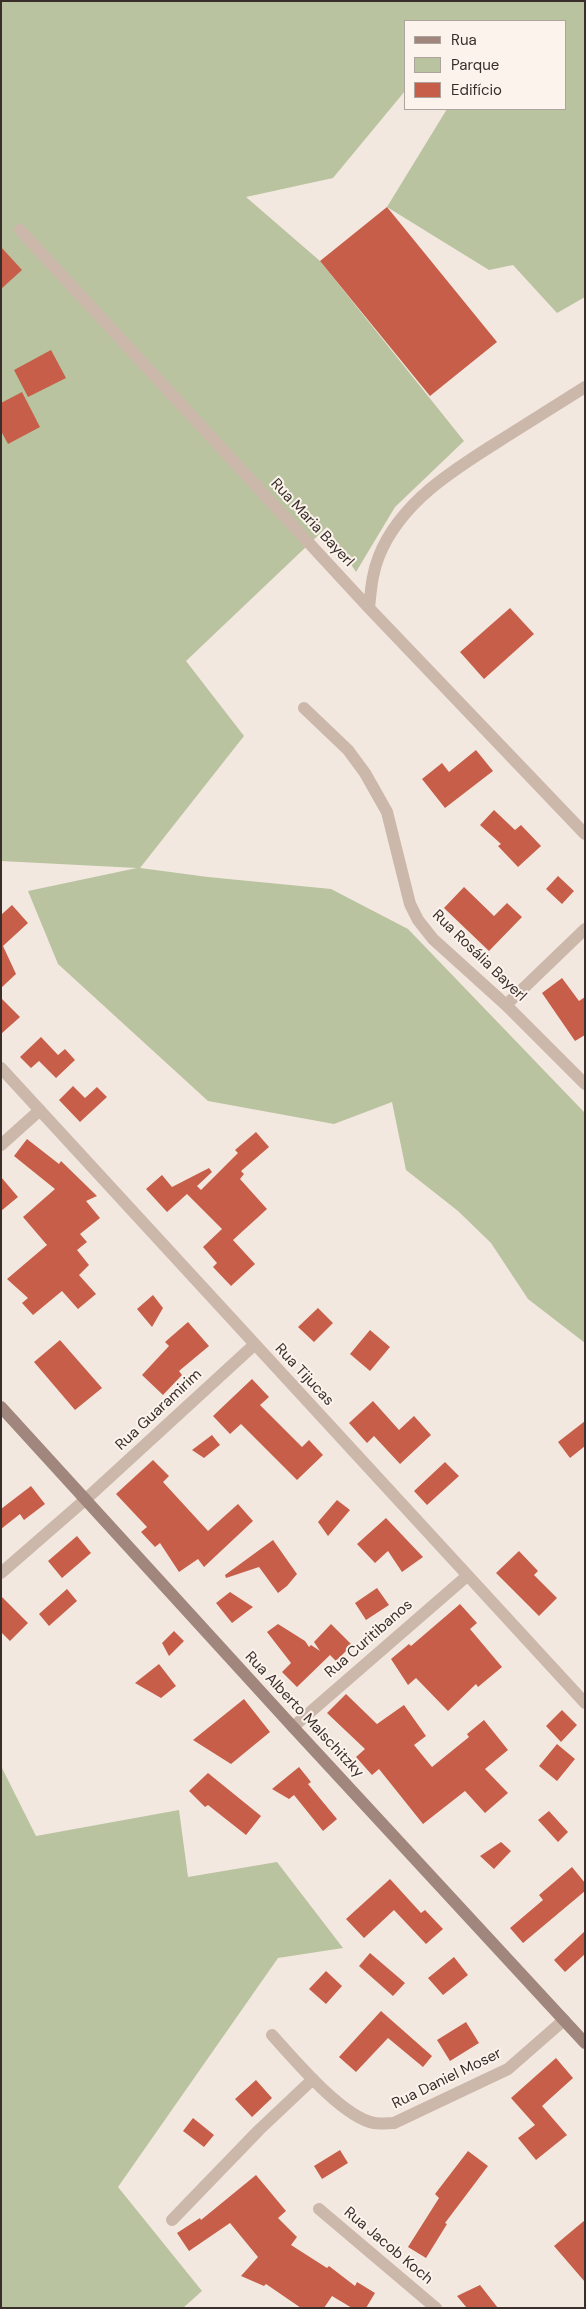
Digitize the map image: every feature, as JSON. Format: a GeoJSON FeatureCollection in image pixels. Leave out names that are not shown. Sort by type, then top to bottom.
{"type":"FeatureCollection","features":[{"type":"Feature","properties":{"kind":"street","name":"Rua Maria Bayerl"},"geometry":{"type":"LineString","coordinates":[[20,230],[369,608],[585,834]]}},
{"type":"Feature","properties":{"kind":"street"},"geometry":{"type":"LineString","coordinates":[[369,608],[372,573],[379,554],[399,521],[420,498],[455,469],[585,387]]}},
{"type":"Feature","properties":{"kind":"street","name":"Rua Rosália Bayerl"},"geometry":{"type":"LineString","coordinates":[[304,708],[348,750],[366,773],[387,812],[410,904],[418,920],[433,939],[506,1005],[585,1084]]}},
{"type":"Feature","properties":{"kind":"street"},"geometry":{"type":"LineString","coordinates":[[506,1005],[585,929]]}},
{"type":"Feature","properties":{"kind":"street","name":"Rua Tijucas"},"geometry":{"type":"LineString","coordinates":[[1,1068],[585,1703]]}},
{"type":"Feature","properties":{"kind":"street"},"geometry":{"type":"LineString","coordinates":[[1,1145],[40,1110]]}},
{"type":"Feature","properties":{"kind":"street","name":"Rua Guaramirim"},"geometry":{"type":"LineString","coordinates":[[1,1573],[86,1499],[254,1345]]}},
{"type":"Feature","properties":{"kind":"street","name":"Rua Alberto Malschitzky"},"geometry":{"type":"LineString","coordinates":[[1,1407],[585,2043]]}},
{"type":"Feature","properties":{"kind":"street","name":"Rua Curitibanos"},"geometry":{"type":"LineString","coordinates":[[293,1727],[467,1576]]}},
{"type":"Feature","properties":{"kind":"street","name":"Rua Daniel Moser"},"geometry":{"type":"LineString","coordinates":[[272,2035],[338,2103],[354,2114],[374,2123],[394,2122],[508,2069],[564,2020]]}},
{"type":"Feature","properties":{"kind":"street"},"geometry":{"type":"LineString","coordinates":[[172,2220],[259,2130],[313,2078]]}},
{"type":"Feature","properties":{"kind":"street","name":"Rua Jacob Koch"},"geometry":{"type":"LineString","coordinates":[[319,2209],[436,2308]]}},
{"type":"Feature","properties":{"kind":"green space"},"geometry":{"type":"Polygon","coordinates":[[[1,1],[585,1],[585,297],[557,313],[513,265],[489,270],[387,207],[446,110],[566,110],[566,20],[404,20],[404,92],[333,178],[246,197],[320,261],[464,441],[395,507],[356,572],[327,527],[186,661],[244,736],[140,868],[208,877],[331,889],[408,929],[585,1113],[585,1343],[528,1299],[491,1243],[458,1211],[406,1170],[392,1102],[334,1124],[208,1101],[58,964],[28,891],[137,868],[1,861],[1,1]]]}},
{"type":"Feature","properties":{"kind":"green space"},"geometry":{"type":"Polygon","coordinates":[[[1,1766],[36,1836],[179,1810],[188,1877],[277,1862],[343,1948],[278,1958],[118,2187],[202,2291],[183,2308],[1,2308],[1,1766]]]}},
{"type":"Feature","properties":{"kind":"building"},"geometry":{"type":"Polygon","coordinates":[[[387,207],[497,342],[430,396],[320,261],[387,207]]]}},
{"type":"Feature","properties":{"kind":"building"},"geometry":{"type":"Polygon","coordinates":[[[1,247],[22,270],[1,289],[1,247]]]}},
{"type":"Feature","properties":{"kind":"building"},"geometry":{"type":"Polygon","coordinates":[[[51,350],[66,378],[28,397],[14,370],[51,350]]]}},
{"type":"Feature","properties":{"kind":"building"},"geometry":{"type":"Polygon","coordinates":[[[22,392],[40,427],[8,444],[1,431],[1,403],[22,392]]]}},
{"type":"Feature","properties":{"kind":"building"},"geometry":{"type":"Polygon","coordinates":[[[510,608],[534,634],[484,679],[460,652],[510,608]]]}},
{"type":"Feature","properties":{"kind":"building"},"geometry":{"type":"Polygon","coordinates":[[[476,750],[493,771],[445,808],[422,779],[442,763],[449,772],[476,750]]]}},
{"type":"Feature","properties":{"kind":"building"},"geometry":{"type":"Polygon","coordinates":[[[494,810],[515,830],[521,825],[541,846],[518,867],[498,846],[501,844],[480,825],[494,810]]]}},
{"type":"Feature","properties":{"kind":"building"},"geometry":{"type":"Polygon","coordinates":[[[558,876],[574,891],[562,904],[546,889],[558,876]]]}},
{"type":"Feature","properties":{"kind":"building"},"geometry":{"type":"Polygon","coordinates":[[[464,887],[494,916],[507,903],[522,917],[489,951],[444,908],[464,887]]]}},
{"type":"Feature","properties":{"kind":"building"},"geometry":{"type":"Polygon","coordinates":[[[12,905],[28,923],[3,946],[16,974],[1,988],[1,915],[12,905]]]}},
{"type":"Feature","properties":{"kind":"building"},"geometry":{"type":"Polygon","coordinates":[[[562,978],[579,1001],[585,997],[585,1035],[575,1041],[542,993],[562,978]]]}},
{"type":"Feature","properties":{"kind":"building"},"geometry":{"type":"Polygon","coordinates":[[[1,998],[20,1017],[1,1034],[1,998]]]}},
{"type":"Feature","properties":{"kind":"building"},"geometry":{"type":"Polygon","coordinates":[[[41,1037],[58,1055],[65,1049],[75,1060],[56,1078],[39,1061],[31,1068],[20,1057],[41,1037]]]}},
{"type":"Feature","properties":{"kind":"building"},"geometry":{"type":"Polygon","coordinates":[[[73,1086],[85,1098],[97,1087],[107,1097],[80,1122],[59,1100],[73,1086]]]}},
{"type":"Feature","properties":{"kind":"building"},"geometry":{"type":"Polygon","coordinates":[[[256,1132],[269,1147],[241,1171],[244,1174],[240,1179],[267,1209],[233,1240],[255,1264],[231,1286],[213,1267],[217,1263],[203,1247],[222,1229],[187,1194],[167,1212],[146,1189],[162,1175],[172,1187],[209,1168],[212,1172],[197,1186],[201,1190],[238,1153],[235,1150],[256,1132]]]}},
{"type":"Feature","properties":{"kind":"building"},"geometry":{"type":"Polygon","coordinates":[[[27,1139],[59,1164],[61,1161],[97,1196],[86,1201],[100,1218],[80,1234],[87,1242],[77,1250],[89,1265],[79,1275],[96,1294],[78,1309],[62,1291],[33,1315],[22,1303],[28,1298],[7,1279],[47,1245],[23,1217],[55,1189],[14,1156],[27,1139]]]}},
{"type":"Feature","properties":{"kind":"building"},"geometry":{"type":"Polygon","coordinates":[[[1,1177],[18,1197],[1,1211],[1,1177]]]}},
{"type":"Feature","properties":{"kind":"building"},"geometry":{"type":"Polygon","coordinates":[[[153,1295],[163,1308],[152,1327],[137,1309],[153,1295]]]}},
{"type":"Feature","properties":{"kind":"building"},"geometry":{"type":"Polygon","coordinates":[[[318,1308],[333,1323],[314,1342],[298,1327],[318,1308]]]}},
{"type":"Feature","properties":{"kind":"building"},"geometry":{"type":"Polygon","coordinates":[[[188,1322],[209,1346],[179,1371],[182,1375],[163,1395],[142,1375],[169,1346],[165,1342],[188,1322]]]}},
{"type":"Feature","properties":{"kind":"building"},"geometry":{"type":"Polygon","coordinates":[[[370,1330],[390,1347],[370,1371],[350,1354],[370,1330]]]}},
{"type":"Feature","properties":{"kind":"building"},"geometry":{"type":"Polygon","coordinates":[[[60,1340],[102,1388],[75,1410],[34,1362],[60,1340]]]}},
{"type":"Feature","properties":{"kind":"building"},"geometry":{"type":"Polygon","coordinates":[[[252,1379],[269,1397],[260,1405],[302,1447],[309,1440],[323,1455],[297,1480],[241,1424],[230,1434],[213,1416],[252,1379]]]}},
{"type":"Feature","properties":{"kind":"building"},"geometry":{"type":"Polygon","coordinates":[[[373,1401],[399,1430],[414,1416],[431,1435],[400,1464],[374,1436],[367,1443],[349,1423],[373,1401]]]}},
{"type":"Feature","properties":{"kind":"building"},"geometry":{"type":"Polygon","coordinates":[[[585,1421],[585,1446],[570,1458],[558,1442],[585,1421]]]}},
{"type":"Feature","properties":{"kind":"building"},"geometry":{"type":"Polygon","coordinates":[[[212,1435],[220,1445],[204,1458],[192,1450],[212,1435]]]}},
{"type":"Feature","properties":{"kind":"building"},"geometry":{"type":"Polygon","coordinates":[[[153,1460],[169,1476],[163,1482],[208,1531],[238,1504],[253,1521],[204,1567],[198,1559],[179,1572],[160,1543],[155,1547],[141,1532],[147,1527],[116,1494],[153,1460]]]}},
{"type":"Feature","properties":{"kind":"building"},"geometry":{"type":"Polygon","coordinates":[[[445,1462],[459,1476],[427,1505],[414,1491],[445,1462]]]}},
{"type":"Feature","properties":{"kind":"building"},"geometry":{"type":"Polygon","coordinates":[[[31,1486],[45,1504],[24,1520],[20,1514],[1,1529],[1,1509],[31,1486]]]}},
{"type":"Feature","properties":{"kind":"building"},"geometry":{"type":"Polygon","coordinates":[[[337,1500],[350,1510],[328,1536],[318,1522],[337,1500]]]}},
{"type":"Feature","properties":{"kind":"building"},"geometry":{"type":"Polygon","coordinates":[[[386,1518],[423,1557],[402,1572],[388,1551],[375,1563],[357,1544],[386,1518]]]}},
{"type":"Feature","properties":{"kind":"building"},"geometry":{"type":"Polygon","coordinates":[[[77,1536],[91,1553],[62,1578],[48,1561],[77,1536]]]}},
{"type":"Feature","properties":{"kind":"building"},"geometry":{"type":"Polygon","coordinates":[[[273,1540],[297,1574],[287,1586],[278,1593],[259,1567],[226,1578],[225,1575],[273,1540]]]}},
{"type":"Feature","properties":{"kind":"building"},"geometry":{"type":"Polygon","coordinates":[[[519,1551],[538,1571],[534,1575],[557,1598],[539,1616],[496,1573],[519,1551]]]}},
{"type":"Feature","properties":{"kind":"building"},"geometry":{"type":"Polygon","coordinates":[[[377,1588],[389,1605],[366,1620],[355,1603],[377,1588]]]}},
{"type":"Feature","properties":{"kind":"building"},"geometry":{"type":"Polygon","coordinates":[[[67,1589],[77,1601],[49,1626],[39,1614],[67,1589]]]}},
{"type":"Feature","properties":{"kind":"building"},"geometry":{"type":"Polygon","coordinates":[[[230,1592],[253,1607],[232,1623],[216,1603],[230,1592]]]}},
{"type":"Feature","properties":{"kind":"building"},"geometry":{"type":"Polygon","coordinates":[[[1,1596],[28,1623],[10,1641],[1,1632],[1,1596]]]}},
{"type":"Feature","properties":{"kind":"building"},"geometry":{"type":"Polygon","coordinates":[[[460,1604],[477,1623],[470,1629],[502,1667],[478,1687],[476,1684],[448,1711],[416,1678],[408,1685],[391,1659],[409,1644],[411,1646],[460,1604]]]}},
{"type":"Feature","properties":{"kind":"building"},"geometry":{"type":"Polygon","coordinates":[[[278,1624],[305,1641],[309,1647],[311,1645],[320,1651],[314,1642],[331,1624],[352,1645],[336,1661],[330,1655],[297,1687],[282,1672],[291,1663],[267,1632],[278,1624]]]}},
{"type":"Feature","properties":{"kind":"building"},"geometry":{"type":"Polygon","coordinates":[[[174,1631],[184,1641],[169,1656],[162,1643],[174,1631]]]}},
{"type":"Feature","properties":{"kind":"building"},"geometry":{"type":"Polygon","coordinates":[[[159,1664],[176,1686],[161,1698],[135,1683],[159,1664]]]}},
{"type":"Feature","properties":{"kind":"building"},"geometry":{"type":"Polygon","coordinates":[[[346,1694],[377,1724],[404,1705],[426,1736],[414,1745],[432,1767],[469,1737],[467,1734],[484,1720],[508,1750],[485,1769],[508,1793],[485,1813],[465,1791],[423,1824],[379,1769],[372,1775],[356,1757],[365,1749],[327,1713],[346,1694]]]}},
{"type":"Feature","properties":{"kind":"building"},"geometry":{"type":"Polygon","coordinates":[[[244,1699],[270,1732],[231,1764],[193,1740],[244,1699]]]}},
{"type":"Feature","properties":{"kind":"building"},"geometry":{"type":"Polygon","coordinates":[[[562,1710],[577,1725],[561,1742],[546,1726],[562,1710]]]}},
{"type":"Feature","properties":{"kind":"building"},"geometry":{"type":"Polygon","coordinates":[[[557,1744],[575,1759],[557,1781],[539,1766],[557,1744]]]}},
{"type":"Feature","properties":{"kind":"building"},"geometry":{"type":"Polygon","coordinates":[[[299,1767],[311,1782],[308,1784],[337,1819],[323,1831],[294,1795],[289,1799],[272,1789],[299,1767]]]}},
{"type":"Feature","properties":{"kind":"building"},"geometry":{"type":"Polygon","coordinates":[[[208,1773],[261,1816],[246,1835],[208,1805],[205,1807],[189,1791],[208,1773]]]}},
{"type":"Feature","properties":{"kind":"building"},"geometry":{"type":"Polygon","coordinates":[[[549,1811],[568,1832],[558,1842],[538,1820],[549,1811]]]}},
{"type":"Feature","properties":{"kind":"building"},"geometry":{"type":"Polygon","coordinates":[[[501,1842],[511,1851],[494,1869],[480,1856],[501,1842]]]}},
{"type":"Feature","properties":{"kind":"building"},"geometry":{"type":"Polygon","coordinates":[[[572,1867],[585,1883],[585,1891],[523,1943],[510,1928],[543,1900],[539,1895],[572,1867]]]}},
{"type":"Feature","properties":{"kind":"building"},"geometry":{"type":"Polygon","coordinates":[[[390,1879],[421,1913],[425,1910],[443,1929],[426,1944],[394,1910],[364,1938],[346,1919],[390,1879]]]}},
{"type":"Feature","properties":{"kind":"building"},"geometry":{"type":"Polygon","coordinates":[[[585,1931],[585,1954],[565,1972],[554,1960],[585,1931]]]}},
{"type":"Feature","properties":{"kind":"building"},"geometry":{"type":"Polygon","coordinates":[[[370,1953],[405,1983],[393,1996],[359,1966],[370,1953]]]}},
{"type":"Feature","properties":{"kind":"building"},"geometry":{"type":"Polygon","coordinates":[[[454,1957],[468,1975],[443,1995],[428,1978],[454,1957]]]}},
{"type":"Feature","properties":{"kind":"building"},"geometry":{"type":"Polygon","coordinates":[[[326,1971],[342,1986],[326,2004],[309,1989],[326,1971]]]}},
{"type":"Feature","properties":{"kind":"building"},"geometry":{"type":"Polygon","coordinates":[[[381,2011],[432,2056],[423,2067],[388,2038],[356,2072],[339,2057],[381,2011]]]}},
{"type":"Feature","properties":{"kind":"building"},"geometry":{"type":"Polygon","coordinates":[[[466,2022],[479,2043],[450,2061],[437,2040],[466,2022]]]}},
{"type":"Feature","properties":{"kind":"building"},"geometry":{"type":"Polygon","coordinates":[[[556,2058],[573,2078],[542,2106],[567,2135],[536,2160],[518,2138],[535,2125],[511,2098],[556,2058]]]}},
{"type":"Feature","properties":{"kind":"building"},"geometry":{"type":"Polygon","coordinates":[[[256,2080],[272,2098],[252,2117],[235,2099],[256,2080]]]}},
{"type":"Feature","properties":{"kind":"building"},"geometry":{"type":"Polygon","coordinates":[[[193,2118],[214,2135],[204,2147],[183,2131],[193,2118]]]}},
{"type":"Feature","properties":{"kind":"building"},"geometry":{"type":"Polygon","coordinates":[[[340,2150],[348,2163],[322,2179],[314,2166],[340,2150]]]}},
{"type":"Feature","properties":{"kind":"building"},"geometry":{"type":"Polygon","coordinates":[[[468,2151],[488,2166],[445,2223],[447,2224],[426,2258],[408,2247],[439,2198],[435,2194],[468,2151]]]}},
{"type":"Feature","properties":{"kind":"building"},"geometry":{"type":"Polygon","coordinates":[[[256,2175],[286,2211],[278,2218],[297,2237],[291,2245],[327,2268],[329,2266],[355,2286],[357,2282],[375,2293],[366,2308],[352,2308],[332,2296],[324,2308],[301,2308],[266,2284],[264,2286],[241,2276],[258,2257],[230,2223],[189,2251],[177,2233],[200,2218],[201,2220],[256,2175]]]}},
{"type":"Feature","properties":{"kind":"building"},"geometry":{"type":"Polygon","coordinates":[[[585,2220],[585,2282],[554,2246],[585,2220]]]}},
{"type":"Feature","properties":{"kind":"building"},"geometry":{"type":"Polygon","coordinates":[[[480,2285],[498,2308],[467,2308],[457,2296],[480,2285]]]}}]}
